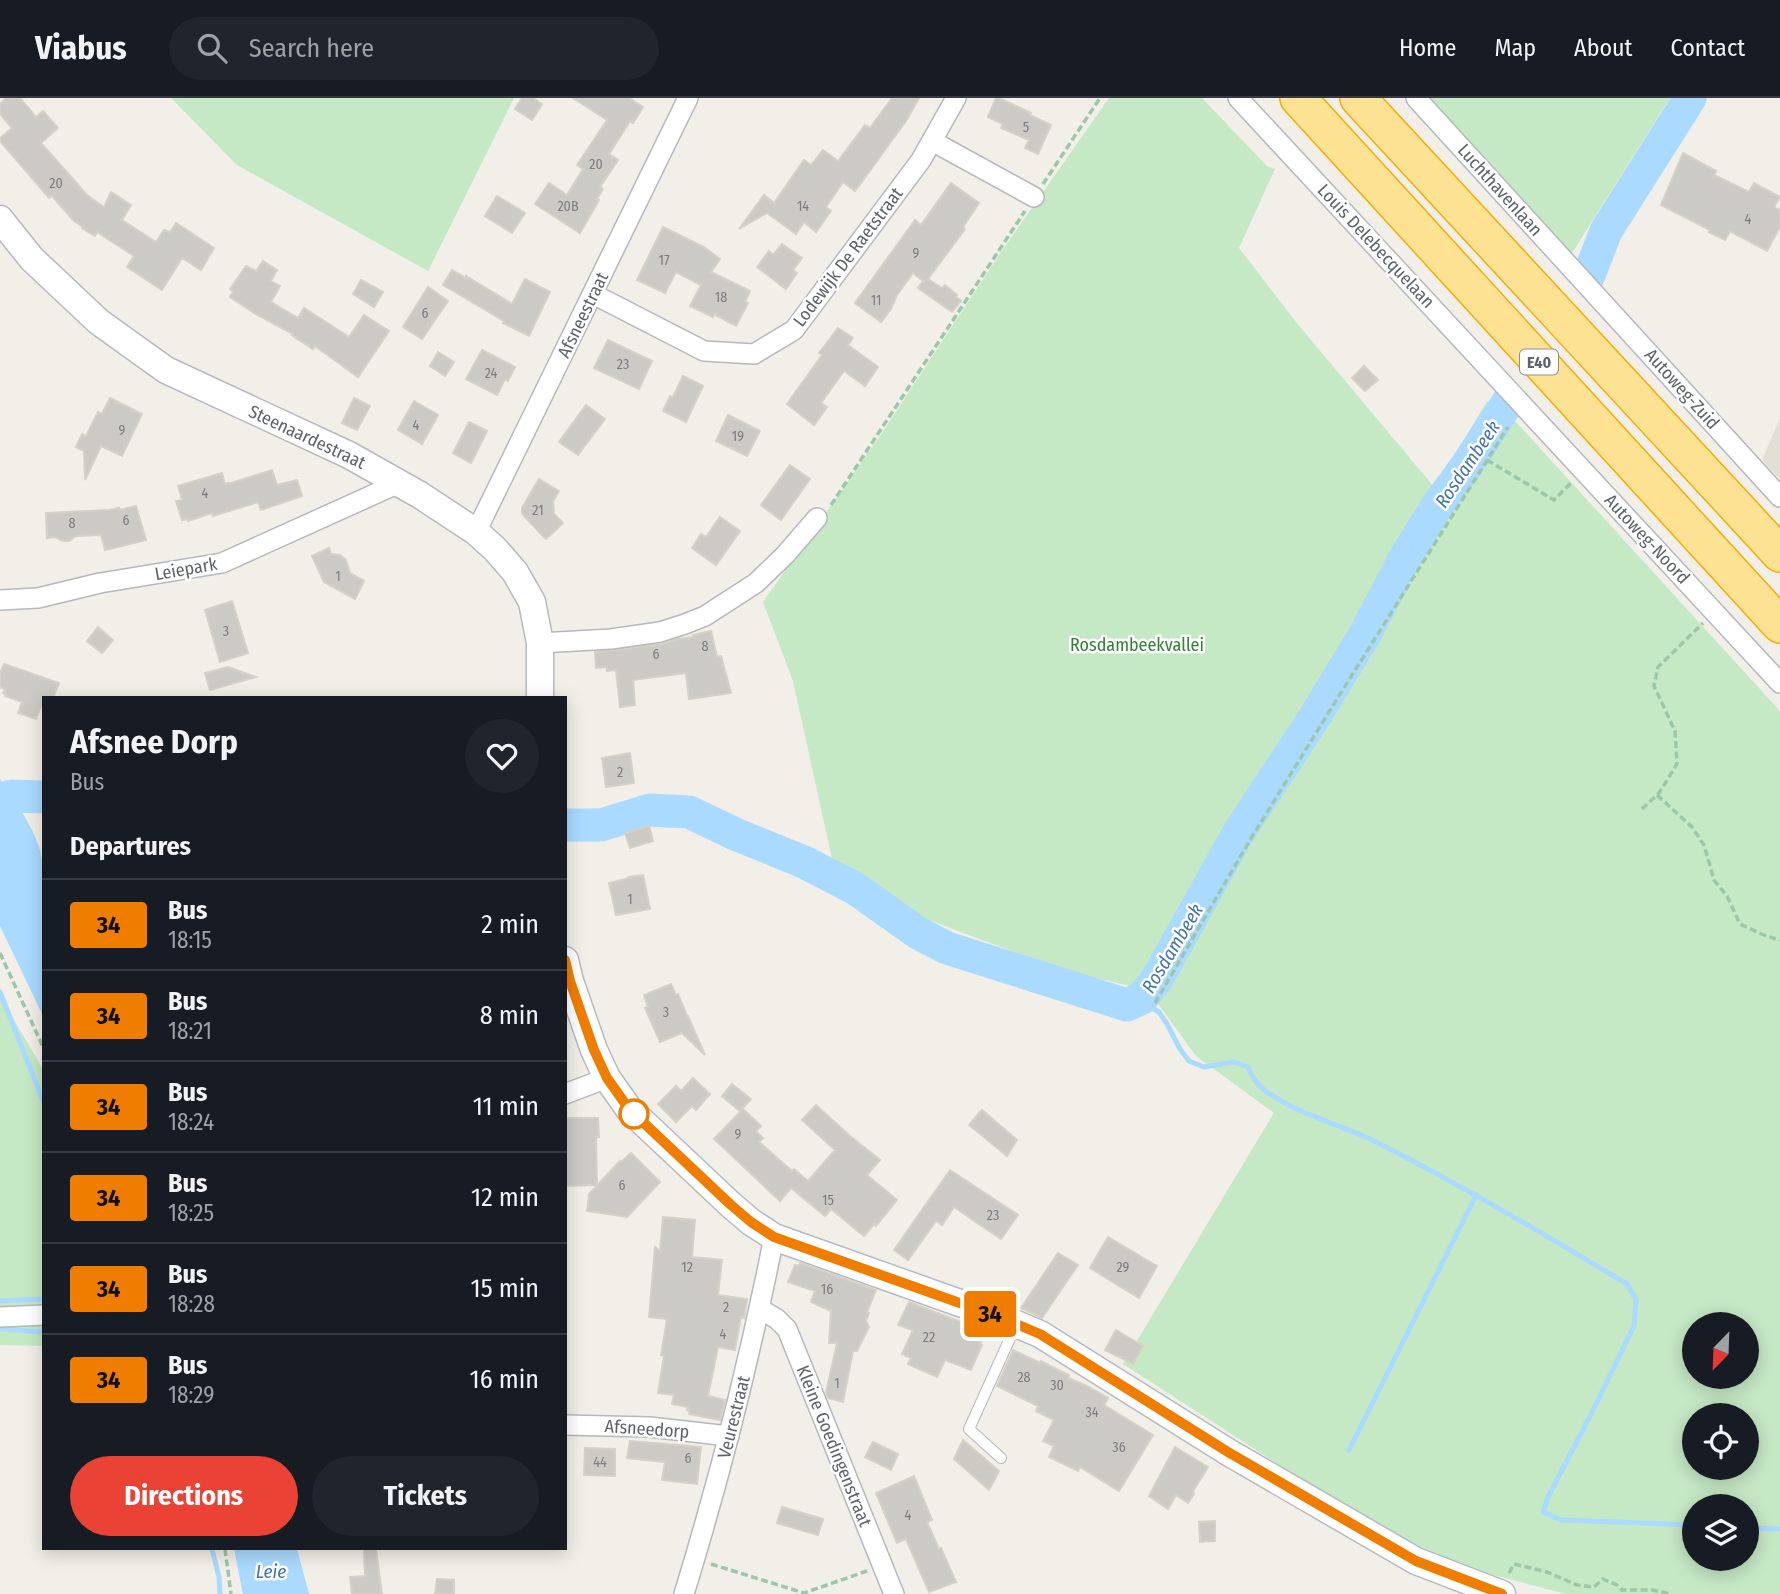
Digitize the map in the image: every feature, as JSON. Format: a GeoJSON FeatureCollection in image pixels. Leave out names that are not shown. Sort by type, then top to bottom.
{"type":"FeatureCollection","features":[{"type":"Feature","properties":{"kind":"highway","name":"E40"},"geometry":{"type":"LineString","coordinates":[[1298,98],[1780,625]]}},
{"type":"Feature","properties":{"kind":"highway","name":"E40"},"geometry":{"type":"LineString","coordinates":[[1358,98],[1780,554]]}},
{"type":"Feature","properties":{"kind":"street","name":"Afsneestraat"},"geometry":{"type":"LineString","coordinates":[[477,532],[688,98]]}},
{"type":"Feature","properties":{"kind":"street","name":"Lodewijk De Raetstraat"},"geometry":{"type":"LineString","coordinates":[[593,294],[704,351],[754,354],[794,330],[921,160],[956,98]]}},
{"type":"Feature","properties":{"kind":"street","name":"Louis Delebecquelaan"},"geometry":{"type":"LineString","coordinates":[[1238,98],[1514,394]]}},
{"type":"Feature","properties":{"kind":"street","name":"Luchthavenlaan"},"geometry":{"type":"LineString","coordinates":[[1416,98],[1584,282]]}},
{"type":"Feature","properties":{"kind":"street"},"geometry":{"type":"LineString","coordinates":[[932,141],[1034,197]]}},
{"type":"Feature","properties":{"kind":"street","name":"Steenaardestraat"},"geometry":{"type":"LineString","coordinates":[[0,219],[32,259],[99,322],[166,370],[349,455],[420,495],[477,532],[514,572],[532,602],[540,643],[540,696]]}},
{"type":"Feature","properties":{"kind":"street","name":"Autoweg-Zuid"},"geometry":{"type":"LineString","coordinates":[[1584,282],[1780,497]]}},
{"type":"Feature","properties":{"kind":"street","name":"Autoweg-Noord"},"geometry":{"type":"LineString","coordinates":[[1514,394],[1780,683]]}},
{"type":"Feature","properties":{"kind":"street","name":"Leiepark"},"geometry":{"type":"LineString","coordinates":[[0,600],[38,598],[100,583],[222,563],[399,483]]}},
{"type":"Feature","properties":{"kind":"street"},"geometry":{"type":"LineString","coordinates":[[540,643],[611,639],[660,632],[705,616],[756,583],[817,518]]}},
{"type":"Feature","properties":{"kind":"street"},"geometry":{"type":"LineString","coordinates":[[567,968],[594,1050],[607,1078],[629,1109],[741,1214],[774,1237],[1040,1334],[1228,1452],[1416,1561],[1500,1593]]}},
{"type":"Feature","properties":{"kind":"street"},"geometry":{"type":"LineString","coordinates":[[567,1093],[607,1078]]}},
{"type":"Feature","properties":{"kind":"street","name":"Veurestraat"},"geometry":{"type":"LineString","coordinates":[[684,1594],[729,1436],[760,1309],[774,1237]]}},
{"type":"Feature","properties":{"kind":"street","name":"Kleine Goedingenstraat"},"geometry":{"type":"LineString","coordinates":[[760,1309],[787,1329],[894,1594]]}},
{"type":"Feature","properties":{"kind":"street"},"geometry":{"type":"LineString","coordinates":[[0,1317],[42,1315]]}},
{"type":"Feature","properties":{"kind":"street","name":"Afsneedorp"},"geometry":{"type":"LineString","coordinates":[[567,1424],[649,1427],[729,1436]]}},
{"type":"Feature","properties":{"kind":"lane"},"geometry":{"type":"LineString","coordinates":[[1001,1458],[969,1429],[1016,1324]]}},
{"type":"Feature","properties":{"kind":"path"},"geometry":{"type":"LineString","coordinates":[[817,518],[826,511],[1100,98]]}},
{"type":"Feature","properties":{"kind":"path"},"geometry":{"type":"LineString","coordinates":[[1155,1003],[1257,828],[1508,427]]}},
{"type":"Feature","properties":{"kind":"path"},"geometry":{"type":"LineString","coordinates":[[1487,460],[1554,500],[1575,479]]}},
{"type":"Feature","properties":{"kind":"path"},"geometry":{"type":"LineString","coordinates":[[1642,809],[1657,795],[1677,764],[1675,731],[1654,686],[1657,667],[1714,611]]}},
{"type":"Feature","properties":{"kind":"path"},"geometry":{"type":"LineString","coordinates":[[1657,795],[1692,827],[1704,845],[1714,880],[1727,896],[1740,923],[1780,940]]}},
{"type":"Feature","properties":{"kind":"path"},"geometry":{"type":"LineString","coordinates":[[0,953],[42,1045]]}},
{"type":"Feature","properties":{"kind":"path"},"geometry":{"type":"LineString","coordinates":[[225,1550],[231,1594]]}},
{"type":"Feature","properties":{"kind":"path"},"geometry":{"type":"LineString","coordinates":[[695,1559],[804,1593],[882,1565]]}},
{"type":"Feature","properties":{"kind":"path"},"geometry":{"type":"LineString","coordinates":[[1500,1593],[1514,1564],[1548,1572],[1577,1586],[1594,1587],[1603,1579],[1622,1590],[1652,1590],[1671,1594]]}},
{"type":"Feature","properties":{"kind":"shaded area"},"geometry":{"type":"Polygon","coordinates":[[[1780,418],[1780,479],[1762,460],[1780,418]]]}},
{"type":"Feature","properties":{"kind":"green space"},"geometry":{"type":"Polygon","coordinates":[[[171,98],[514,98],[428,271],[237,165],[171,98]]]}},
{"type":"Feature","properties":{"kind":"green space","name":"Rosdambeekvallei"},"geometry":{"type":"Polygon","coordinates":[[[1109,98],[1202,98],[1267,166],[1275,169],[1239,248],[1300,327],[1435,488],[1487,401],[1516,422],[1780,711],[1780,1594],[1566,1594],[1486,1573],[1422,1550],[1371,1524],[1123,1364],[1274,1113],[1196,1056],[1148,990],[1065,971],[894,907],[836,877],[793,681],[763,602],[880,436],[999,255],[1109,98]]]}},
{"type":"Feature","properties":{"kind":"green space"},"geometry":{"type":"Polygon","coordinates":[[[1429,98],[1670,98],[1572,253],[1429,98]]]}},
{"type":"Feature","properties":{"kind":"green space"},"geometry":{"type":"Polygon","coordinates":[[[0,996],[42,1068],[42,1346],[0,1345],[0,996]]]}},
{"type":"Feature","properties":{"kind":"water"},"geometry":{"type":"Polygon","coordinates":[[[0,779],[32,829],[42,860],[42,1014],[0,926],[0,779]]]}},
{"type":"Feature","properties":{"kind":"water","name":"Leie"},"geometry":{"type":"Polygon","coordinates":[[[234,1550],[297,1550],[309,1594],[243,1594],[234,1550]]]}},
{"type":"Feature","properties":{"kind":"building"},"geometry":{"type":"Polygon","coordinates":[[[6,98],[20,98],[36,117],[43,111],[58,128],[41,143],[87,195],[104,207],[111,192],[131,205],[122,220],[156,242],[164,230],[170,232],[176,223],[214,248],[201,270],[182,258],[162,290],[127,267],[134,256],[97,232],[95,236],[74,221],[52,196],[49,198],[0,141],[12,128],[0,114],[0,104],[6,98]]]}},
{"type":"Feature","properties":{"kind":"building"},"geometry":{"type":"Polygon","coordinates":[[[522,98],[533,98],[542,104],[532,120],[515,109],[522,98]]]}},
{"type":"Feature","properties":{"kind":"building"},"geometry":{"type":"Polygon","coordinates":[[[573,98],[629,98],[643,107],[633,123],[630,121],[609,154],[618,160],[600,187],[603,189],[597,199],[599,200],[580,233],[535,204],[549,183],[567,195],[583,169],[577,165],[607,120],[573,98]]]}},
{"type":"Feature","properties":{"kind":"building"},"geometry":{"type":"Polygon","coordinates":[[[892,98],[919,98],[906,121],[855,191],[843,182],[826,207],[831,211],[816,232],[804,222],[796,234],[767,213],[739,229],[764,195],[774,203],[804,160],[811,165],[823,150],[838,161],[865,125],[870,128],[892,98]]]}},
{"type":"Feature","properties":{"kind":"building"},"geometry":{"type":"Polygon","coordinates":[[[996,98],[1051,125],[1038,154],[1025,148],[1029,140],[1001,128],[1003,124],[988,117],[996,98]]]}},
{"type":"Feature","properties":{"kind":"building"},"geometry":{"type":"Polygon","coordinates":[[[1683,153],[1716,171],[1714,175],[1749,192],[1754,183],[1780,197],[1774,207],[1780,210],[1780,227],[1767,251],[1730,231],[1725,240],[1661,205],[1683,153]]]}},
{"type":"Feature","properties":{"kind":"building"},"geometry":{"type":"Polygon","coordinates":[[[951,183],[979,203],[963,227],[965,229],[928,279],[942,288],[945,285],[961,301],[952,312],[918,288],[923,281],[913,273],[881,322],[855,303],[915,220],[921,225],[951,183]]]}},
{"type":"Feature","properties":{"kind":"building"},"geometry":{"type":"Polygon","coordinates":[[[497,196],[525,213],[512,233],[485,216],[497,196]]]}},
{"type":"Feature","properties":{"kind":"building"},"geometry":{"type":"Polygon","coordinates":[[[663,227],[704,247],[720,259],[711,272],[750,291],[745,302],[748,303],[736,326],[714,314],[713,317],[690,306],[701,285],[676,272],[665,293],[637,280],[663,227]]]}},
{"type":"Feature","properties":{"kind":"building"},"geometry":{"type":"Polygon","coordinates":[[[782,244],[802,258],[793,270],[797,273],[786,289],[757,267],[769,251],[773,255],[782,244]]]}},
{"type":"Feature","properties":{"kind":"building"},"geometry":{"type":"Polygon","coordinates":[[[263,261],[277,270],[271,281],[280,286],[271,302],[298,318],[304,308],[349,337],[364,315],[389,331],[358,377],[315,346],[313,349],[230,297],[233,292],[230,289],[246,266],[256,271],[263,261]]]}},
{"type":"Feature","properties":{"kind":"building"},"geometry":{"type":"Polygon","coordinates":[[[452,270],[512,304],[525,279],[550,292],[529,336],[443,285],[452,270]]]}},
{"type":"Feature","properties":{"kind":"building"},"geometry":{"type":"Polygon","coordinates":[[[361,280],[383,292],[374,307],[353,294],[361,280]]]}},
{"type":"Feature","properties":{"kind":"building"},"geometry":{"type":"Polygon","coordinates":[[[428,287],[448,301],[422,339],[403,327],[428,287]]]}},
{"type":"Feature","properties":{"kind":"building"},"geometry":{"type":"Polygon","coordinates":[[[838,328],[853,338],[848,345],[878,367],[865,386],[844,371],[821,403],[827,407],[814,425],[787,404],[838,328]]]}},
{"type":"Feature","properties":{"kind":"building"},"geometry":{"type":"Polygon","coordinates":[[[608,340],[652,361],[639,389],[594,368],[608,340]]]}},
{"type":"Feature","properties":{"kind":"building"},"geometry":{"type":"Polygon","coordinates":[[[482,350],[515,367],[497,395],[466,379],[482,350]]]}},
{"type":"Feature","properties":{"kind":"building"},"geometry":{"type":"Polygon","coordinates":[[[438,352],[454,362],[445,376],[430,366],[438,352]]]}},
{"type":"Feature","properties":{"kind":"building"},"geometry":{"type":"Polygon","coordinates":[[[1364,366],[1378,380],[1365,391],[1352,378],[1364,366]]]}},
{"type":"Feature","properties":{"kind":"building"},"geometry":{"type":"Polygon","coordinates":[[[683,376],[703,386],[686,422],[663,411],[683,376]]]}},
{"type":"Feature","properties":{"kind":"building"},"geometry":{"type":"Polygon","coordinates":[[[110,398],[142,414],[122,456],[101,446],[85,480],[84,451],[76,447],[82,434],[86,436],[98,412],[102,414],[110,398]]]}},
{"type":"Feature","properties":{"kind":"building"},"geometry":{"type":"Polygon","coordinates":[[[354,398],[370,406],[357,430],[342,423],[354,398]]]}},
{"type":"Feature","properties":{"kind":"building"},"geometry":{"type":"Polygon","coordinates":[[[414,401],[438,415],[422,444],[398,430],[414,401]]]}},
{"type":"Feature","properties":{"kind":"building"},"geometry":{"type":"Polygon","coordinates":[[[586,405],[605,419],[578,455],[559,442],[586,405]]]}},
{"type":"Feature","properties":{"kind":"building"},"geometry":{"type":"Polygon","coordinates":[[[728,415],[760,431],[747,456],[716,441],[728,415]]]}},
{"type":"Feature","properties":{"kind":"building"},"geometry":{"type":"Polygon","coordinates":[[[469,422],[487,431],[471,463],[453,453],[469,422]]]}},
{"type":"Feature","properties":{"kind":"building"},"geometry":{"type":"Polygon","coordinates":[[[790,465],[810,479],[781,520],[761,505],[790,465]]]}},
{"type":"Feature","properties":{"kind":"building"},"geometry":{"type":"Polygon","coordinates":[[[272,470],[277,485],[297,480],[302,496],[261,510],[258,502],[213,516],[212,513],[188,521],[182,520],[176,501],[182,500],[178,486],[222,473],[225,484],[228,484],[272,470]]]}},
{"type":"Feature","properties":{"kind":"building"},"geometry":{"type":"Polygon","coordinates":[[[539,479],[559,491],[553,501],[554,514],[563,523],[546,539],[522,512],[539,479]]]}},
{"type":"Feature","properties":{"kind":"building"},"geometry":{"type":"Polygon","coordinates":[[[136,506],[146,540],[105,550],[101,535],[76,536],[69,541],[47,538],[46,513],[120,510],[136,506]]]}},
{"type":"Feature","properties":{"kind":"building"},"geometry":{"type":"Polygon","coordinates":[[[720,517],[740,531],[716,565],[692,548],[701,534],[706,537],[720,517]]]}},
{"type":"Feature","properties":{"kind":"building"},"geometry":{"type":"Polygon","coordinates":[[[329,548],[331,554],[340,555],[346,560],[350,573],[364,581],[355,599],[324,582],[312,556],[329,548]]]}},
{"type":"Feature","properties":{"kind":"building"},"geometry":{"type":"Polygon","coordinates":[[[232,601],[248,653],[220,662],[205,610],[232,601]]]}},
{"type":"Feature","properties":{"kind":"building"},"geometry":{"type":"Polygon","coordinates":[[[98,627],[113,640],[102,653],[87,641],[98,627]]]}},
{"type":"Feature","properties":{"kind":"building"},"geometry":{"type":"Polygon","coordinates":[[[711,631],[717,657],[721,656],[731,693],[689,699],[686,673],[633,680],[635,705],[620,707],[616,670],[596,668],[595,652],[662,644],[711,631]]]}},
{"type":"Feature","properties":{"kind":"building"},"geometry":{"type":"Polygon","coordinates":[[[4,664],[59,683],[54,696],[42,696],[42,706],[36,719],[18,713],[22,702],[5,696],[5,689],[0,687],[0,673],[4,664]]]}},
{"type":"Feature","properties":{"kind":"building"},"geometry":{"type":"Polygon","coordinates":[[[228,667],[256,677],[210,690],[205,673],[228,667]]]}},
{"type":"Feature","properties":{"kind":"building"},"geometry":{"type":"Polygon","coordinates":[[[630,753],[634,783],[606,787],[602,758],[630,753]]]}},
{"type":"Feature","properties":{"kind":"building"},"geometry":{"type":"Polygon","coordinates":[[[649,826],[653,841],[630,848],[625,833],[649,826]]]}},
{"type":"Feature","properties":{"kind":"building"},"geometry":{"type":"Polygon","coordinates":[[[643,875],[650,909],[616,915],[609,883],[643,875]]]}},
{"type":"Feature","properties":{"kind":"building"},"geometry":{"type":"Polygon","coordinates":[[[671,984],[705,1055],[682,1033],[660,1042],[645,1008],[648,1007],[644,995],[671,984]]]}},
{"type":"Feature","properties":{"kind":"building"},"geometry":{"type":"Polygon","coordinates":[[[693,1078],[710,1094],[696,1110],[692,1106],[676,1122],[658,1104],[676,1086],[681,1091],[693,1078]]]}},
{"type":"Feature","properties":{"kind":"building"},"geometry":{"type":"Polygon","coordinates":[[[732,1084],[751,1099],[740,1111],[722,1096],[732,1084]]]}},
{"type":"Feature","properties":{"kind":"building"},"geometry":{"type":"Polygon","coordinates":[[[816,1105],[880,1160],[867,1175],[897,1200],[864,1236],[831,1209],[825,1216],[791,1188],[780,1201],[714,1139],[743,1109],[761,1126],[756,1131],[763,1138],[759,1142],[792,1171],[794,1169],[808,1181],[835,1150],[802,1120],[816,1105]]]}},
{"type":"Feature","properties":{"kind":"building"},"geometry":{"type":"Polygon","coordinates":[[[982,1110],[1017,1140],[1007,1156],[969,1125],[982,1110]]]}},
{"type":"Feature","properties":{"kind":"building"},"geometry":{"type":"Polygon","coordinates":[[[567,1118],[598,1118],[597,1185],[567,1186],[567,1118]]]}},
{"type":"Feature","properties":{"kind":"building"},"geometry":{"type":"Polygon","coordinates":[[[631,1153],[660,1182],[627,1217],[587,1211],[589,1194],[631,1153]]]}},
{"type":"Feature","properties":{"kind":"building"},"geometry":{"type":"Polygon","coordinates":[[[950,1170],[1018,1215],[1001,1239],[954,1207],[942,1225],[936,1221],[908,1260],[894,1250],[950,1170]]]}},
{"type":"Feature","properties":{"kind":"building"},"geometry":{"type":"Polygon","coordinates":[[[663,1217],[695,1220],[692,1257],[722,1260],[718,1295],[747,1299],[735,1350],[718,1347],[708,1396],[725,1400],[720,1420],[689,1414],[688,1407],[672,1404],[674,1395],[658,1393],[667,1319],[649,1317],[655,1247],[660,1251],[663,1217]]]}},
{"type":"Feature","properties":{"kind":"building"},"geometry":{"type":"Polygon","coordinates":[[[1108,1237],[1157,1266],[1139,1298],[1090,1268],[1108,1237]]]}},
{"type":"Feature","properties":{"kind":"building"},"geometry":{"type":"Polygon","coordinates":[[[1058,1253],[1078,1265],[1042,1318],[1021,1308],[1058,1253]]]}},
{"type":"Feature","properties":{"kind":"building"},"geometry":{"type":"Polygon","coordinates":[[[800,1263],[876,1290],[867,1312],[866,1321],[869,1327],[857,1351],[853,1351],[843,1402],[828,1398],[826,1393],[837,1343],[829,1343],[831,1311],[811,1302],[815,1291],[788,1282],[795,1265],[799,1266],[800,1263]]]}},
{"type":"Feature","properties":{"kind":"building"},"geometry":{"type":"Polygon","coordinates":[[[909,1302],[966,1324],[962,1333],[982,1345],[971,1370],[945,1360],[937,1377],[908,1364],[911,1358],[902,1354],[913,1330],[898,1325],[909,1302]]]}},
{"type":"Feature","properties":{"kind":"building"},"geometry":{"type":"Polygon","coordinates":[[[1116,1330],[1143,1346],[1133,1364],[1105,1350],[1116,1330]]]}},
{"type":"Feature","properties":{"kind":"building"},"geometry":{"type":"Polygon","coordinates":[[[1013,1350],[1069,1375],[1068,1378],[1108,1398],[1104,1405],[1153,1435],[1119,1491],[1080,1467],[1078,1471],[1049,1457],[1054,1446],[1043,1441],[1054,1420],[1036,1411],[1038,1406],[997,1386],[1013,1350]]]}},
{"type":"Feature","properties":{"kind":"building"},"geometry":{"type":"Polygon","coordinates":[[[963,1440],[999,1471],[989,1490],[954,1459],[963,1440]]]}},
{"type":"Feature","properties":{"kind":"building"},"geometry":{"type":"Polygon","coordinates":[[[630,1441],[701,1447],[697,1484],[662,1480],[665,1462],[627,1458],[630,1441]]]}},
{"type":"Feature","properties":{"kind":"building"},"geometry":{"type":"Polygon","coordinates":[[[873,1442],[898,1454],[891,1470],[865,1457],[873,1442]]]}},
{"type":"Feature","properties":{"kind":"building"},"geometry":{"type":"Polygon","coordinates":[[[1175,1447],[1208,1467],[1188,1503],[1176,1495],[1168,1509],[1149,1496],[1175,1447]]]}},
{"type":"Feature","properties":{"kind":"building"},"geometry":{"type":"Polygon","coordinates":[[[585,1448],[615,1449],[615,1476],[584,1475],[585,1448]]]}},
{"type":"Feature","properties":{"kind":"building"},"geometry":{"type":"Polygon","coordinates":[[[914,1476],[932,1520],[927,1522],[956,1582],[929,1592],[906,1539],[897,1543],[876,1493],[914,1476]]]}},
{"type":"Feature","properties":{"kind":"building"},"geometry":{"type":"Polygon","coordinates":[[[782,1507],[823,1519],[818,1535],[777,1523],[782,1507]]]}},
{"type":"Feature","properties":{"kind":"building"},"geometry":{"type":"Polygon","coordinates":[[[1215,1521],[1215,1541],[1200,1542],[1199,1522],[1215,1521]]]}},
{"type":"Feature","properties":{"kind":"building"},"geometry":{"type":"Polygon","coordinates":[[[364,1550],[376,1550],[382,1594],[352,1594],[350,1577],[365,1576],[364,1550]]]}},
{"type":"Feature","properties":{"kind":"building"},"geometry":{"type":"Polygon","coordinates":[[[437,1579],[454,1580],[454,1594],[435,1594],[437,1579]]]}},
{"type":"Feature","properties":{"kind":"waterway","name":"Rosdambeek"},"geometry":{"type":"LineString","coordinates":[[1589,275],[1606,231],[1690,98]]}},
{"type":"Feature","properties":{"kind":"waterway","name":"Rosdambeek"},"geometry":{"type":"LineString","coordinates":[[567,825],[601,825],[650,810],[689,812],[804,862],[856,889],[918,933],[947,948],[1127,1005],[1142,998],[1157,979],[1239,832],[1365,634],[1406,556],[1508,402]]}},
{"type":"Feature","properties":{"kind":"waterway","name":"Rosdambeek"},"geometry":{"type":"LineString","coordinates":[[0,799],[12,796],[42,797]]}},
{"type":"Feature","properties":{"kind":"waterway"},"geometry":{"type":"LineString","coordinates":[[0,992],[42,1098]]}},
{"type":"Feature","properties":{"kind":"waterway"},"geometry":{"type":"LineString","coordinates":[[1138,1000],[1159,1012],[1189,1061],[1204,1067],[1234,1062],[1248,1067],[1261,1087],[1279,1100],[1403,1156],[1500,1209],[1627,1284],[1636,1300],[1634,1326],[1543,1512],[1561,1520],[1682,1525]]}},
{"type":"Feature","properties":{"kind":"waterway"},"geometry":{"type":"LineString","coordinates":[[1349,1450],[1476,1195]]}},
{"type":"Feature","properties":{"kind":"waterway"},"geometry":{"type":"LineString","coordinates":[[0,1301],[42,1299]]}},
{"type":"Feature","properties":{"kind":"waterway"},"geometry":{"type":"LineString","coordinates":[[0,1329],[42,1332]]}},
{"type":"Feature","properties":{"kind":"waterway"},"geometry":{"type":"LineString","coordinates":[[1759,1528],[1780,1529]]}},
{"type":"Feature","properties":{"kind":"waterway"},"geometry":{"type":"LineString","coordinates":[[212,1550],[220,1594]]}},
{"type":"Feature","properties":{"kind":"bus line","name":"34"},"geometry":{"type":"LineString","coordinates":[[567,968],[594,1050],[607,1078],[629,1109],[751,1222],[774,1237],[1040,1334],[1228,1452],[1416,1561],[1502,1594]]}}]}
